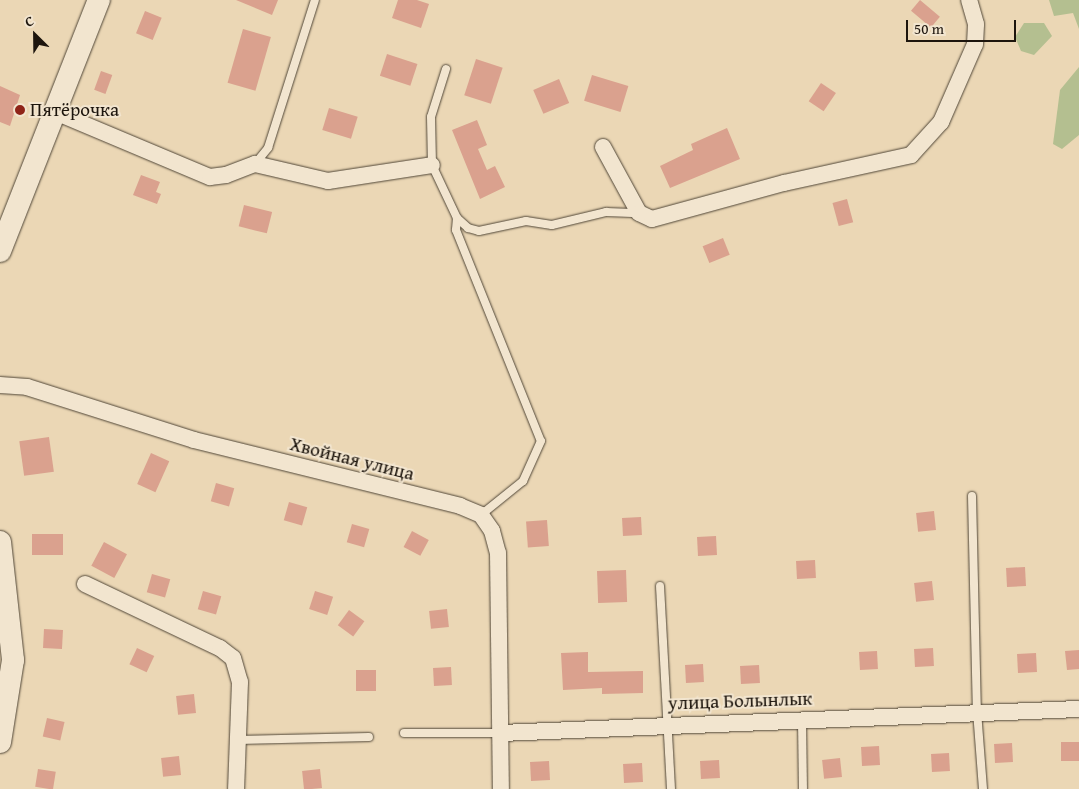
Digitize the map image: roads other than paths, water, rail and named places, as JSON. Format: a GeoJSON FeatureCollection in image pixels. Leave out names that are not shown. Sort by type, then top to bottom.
{"type":"FeatureCollection","features":[{"type":"Feature","properties":{"kind":"street"},"geometry":{"type":"LineString","coordinates":[[0,252],[99,0]]}},
{"type":"Feature","properties":{"kind":"street"},"geometry":{"type":"LineString","coordinates":[[603,147],[639,212],[652,219],[784,183],[911,155],[941,122],[974,44],[976,24],[969,0]]}},
{"type":"Feature","properties":{"kind":"street"},"geometry":{"type":"LineString","coordinates":[[55,112],[210,176],[226,175],[255,164],[328,181],[432,165]]}},
{"type":"Feature","properties":{"kind":"street","name":"Хвойная улица"},"geometry":{"type":"LineString","coordinates":[[0,386],[27,387],[194,440],[460,506],[482,515]]}},
{"type":"Feature","properties":{"kind":"street"},"geometry":{"type":"LineString","coordinates":[[482,515],[492,531],[498,553],[502,733],[501,789]]}},
{"type":"Feature","properties":{"kind":"street"},"geometry":{"type":"LineString","coordinates":[[0,542],[13,660],[0,742]]}},
{"type":"Feature","properties":{"kind":"street"},"geometry":{"type":"LineString","coordinates":[[85,584],[220,648],[233,658],[240,682],[236,789]]}},
{"type":"Feature","properties":{"kind":"street","name":"улица Болынлык"},"geometry":{"type":"LineString","coordinates":[[502,733],[668,723],[1079,709]]}},
{"type":"Feature","properties":{"kind":"lane"},"geometry":{"type":"LineString","coordinates":[[255,164],[268,148],[315,0]]}},
{"type":"Feature","properties":{"kind":"lane"},"geometry":{"type":"LineString","coordinates":[[446,69],[431,117],[432,165],[458,218],[468,228],[479,231],[526,221],[552,225],[606,212],[639,212]]}},
{"type":"Feature","properties":{"kind":"lane"},"geometry":{"type":"LineString","coordinates":[[458,218],[456,230],[541,441],[523,481],[482,515]]}},
{"type":"Feature","properties":{"kind":"lane"},"geometry":{"type":"LineString","coordinates":[[972,496],[977,711],[983,789]]}},
{"type":"Feature","properties":{"kind":"lane"},"geometry":{"type":"LineString","coordinates":[[660,586],[671,789]]}},
{"type":"Feature","properties":{"kind":"lane"},"geometry":{"type":"LineString","coordinates":[[802,718],[803,789]]}},
{"type":"Feature","properties":{"kind":"lane","name":"улица Болынлык"},"geometry":{"type":"LineString","coordinates":[[404,733],[502,733]]}},
{"type":"Feature","properties":{"kind":"lane"},"geometry":{"type":"LineString","coordinates":[[238,740],[369,737]]}},
{"type":"Feature","properties":{"kind":"place","name":"Пятёрочка"},"geometry":{"type":"Point","coordinates":[20,110]}}]}
